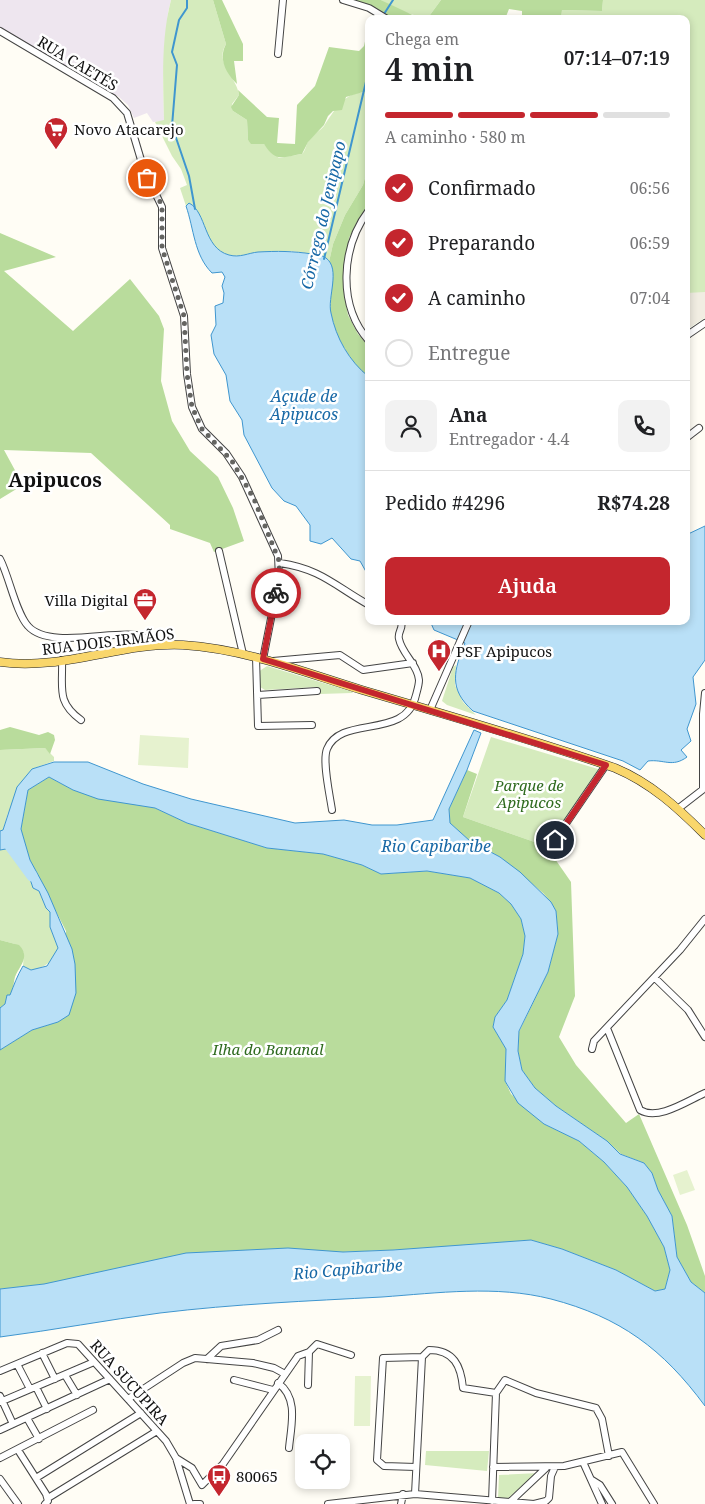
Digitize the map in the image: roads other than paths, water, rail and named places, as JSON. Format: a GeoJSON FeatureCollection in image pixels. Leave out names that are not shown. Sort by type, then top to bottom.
{"type":"FeatureCollection","features":[{"type":"Feature","properties":{"kind":"main road","name":"RUA DOIS IRMÃOS"},"geometry":{"type":"LineString","coordinates":[[0,662],[24,664],[166,645],[205,648],[253,656],[606,765],[634,776],[679,808],[705,835]]}},
{"type":"Feature","properties":{"kind":"street"},"geometry":{"type":"LineString","coordinates":[[278,54],[283,0]]}},
{"type":"Feature","properties":{"kind":"street"},"geometry":{"type":"LineString","coordinates":[[343,0],[369,8],[380,15]]}},
{"type":"Feature","properties":{"kind":"street","name":"RUA CAETÉS"},"geometry":{"type":"LineString","coordinates":[[0,31],[113,98],[127,113],[144,170],[162,207],[162,248],[184,316],[187,374],[192,407],[202,429],[226,453],[242,477],[254,499],[280,563],[279,578],[253,656]]}},
{"type":"Feature","properties":{"kind":"street"},"geometry":{"type":"LineString","coordinates":[[365,217],[352,241],[348,254],[347,289],[354,319],[365,335]]}},
{"type":"Feature","properties":{"kind":"street"},"geometry":{"type":"LineString","coordinates":[[690,333],[705,322]]}},
{"type":"Feature","properties":{"kind":"street"},"geometry":{"type":"LineString","coordinates":[[690,435],[699,428]]}},
{"type":"Feature","properties":{"kind":"street"},"geometry":{"type":"LineString","coordinates":[[219,551],[253,656],[258,695],[258,726],[312,725]]}},
{"type":"Feature","properties":{"kind":"street"},"geometry":{"type":"LineString","coordinates":[[0,559],[23,619],[33,630],[52,636],[76,639],[137,636],[166,645]]}},
{"type":"Feature","properties":{"kind":"street"},"geometry":{"type":"LineString","coordinates":[[280,563],[309,568],[329,578],[365,602]]}},
{"type":"Feature","properties":{"kind":"street"},"geometry":{"type":"LineString","coordinates":[[332,810],[326,751],[340,735],[397,720],[414,705],[419,681],[413,663],[399,641],[401,625]]}},
{"type":"Feature","properties":{"kind":"street"},"geometry":{"type":"LineString","coordinates":[[430,710],[467,625]]}},
{"type":"Feature","properties":{"kind":"street"},"geometry":{"type":"LineString","coordinates":[[273,661],[340,655],[363,670],[413,663]]}},
{"type":"Feature","properties":{"kind":"street"},"geometry":{"type":"LineString","coordinates":[[62,660],[64,702],[68,710],[81,720]]}},
{"type":"Feature","properties":{"kind":"street"},"geometry":{"type":"LineString","coordinates":[[258,695],[317,691]]}},
{"type":"Feature","properties":{"kind":"street"},"geometry":{"type":"LineString","coordinates":[[679,808],[704,789],[703,714],[705,693]]}},
{"type":"Feature","properties":{"kind":"street"},"geometry":{"type":"LineString","coordinates":[[556,843],[556,838],[606,765]]}},
{"type":"Feature","properties":{"kind":"street"},"geometry":{"type":"LineString","coordinates":[[592,1049],[594,1041],[654,978],[705,919]]}},
{"type":"Feature","properties":{"kind":"street"},"geometry":{"type":"LineString","coordinates":[[654,978],[688,1010],[705,1038]]}},
{"type":"Feature","properties":{"kind":"street"},"geometry":{"type":"LineString","coordinates":[[607,1028],[640,1110],[647,1114],[658,1113],[705,1093]]}},
{"type":"Feature","properties":{"kind":"street"},"geometry":{"type":"LineString","coordinates":[[207,1359],[221,1346],[258,1340],[278,1330]]}},
{"type":"Feature","properties":{"kind":"street","name":"RUA SUCUPIRA"},"geometry":{"type":"LineString","coordinates":[[0,1371],[42,1353],[75,1342],[84,1349],[157,1431],[176,1458],[190,1504]]}},
{"type":"Feature","properties":{"kind":"street"},"geometry":{"type":"LineString","coordinates":[[234,1380],[274,1390],[298,1356],[309,1352],[315,1344],[351,1355]]}},
{"type":"Feature","properties":{"kind":"street"},"geometry":{"type":"LineString","coordinates":[[415,1494],[422,1357],[429,1350],[447,1352],[458,1365],[463,1388],[496,1393]]}},
{"type":"Feature","properties":{"kind":"street"},"geometry":{"type":"LineString","coordinates":[[308,1385],[309,1352]]}},
{"type":"Feature","properties":{"kind":"street"},"geometry":{"type":"LineString","coordinates":[[42,1353],[55,1379]]}},
{"type":"Feature","properties":{"kind":"street"},"geometry":{"type":"LineString","coordinates":[[416,1467],[384,1466],[377,1460],[381,1363],[385,1357],[422,1357]]}},
{"type":"Feature","properties":{"kind":"street"},"geometry":{"type":"LineString","coordinates":[[128,1399],[190,1360],[207,1359],[253,1363],[274,1368],[285,1374]]}},
{"type":"Feature","properties":{"kind":"street"},"geometry":{"type":"LineString","coordinates":[[13,1424],[1,1400],[94,1362]]}},
{"type":"Feature","properties":{"kind":"street"},"geometry":{"type":"LineString","coordinates":[[17,1364],[47,1409]]}},
{"type":"Feature","properties":{"kind":"street"},"geometry":{"type":"LineString","coordinates":[[65,1375],[77,1395]]}},
{"type":"Feature","properties":{"kind":"street"},"geometry":{"type":"LineString","coordinates":[[0,1430],[110,1379]]}},
{"type":"Feature","properties":{"kind":"street"},"geometry":{"type":"LineString","coordinates":[[492,1501],[496,1393],[505,1380],[536,1393],[596,1408],[602,1419],[609,1456]]}},
{"type":"Feature","properties":{"kind":"street"},"geometry":{"type":"LineString","coordinates":[[278,1383],[287,1392],[292,1404],[289,1448]]}},
{"type":"Feature","properties":{"kind":"street","name":"RUA SUCUPIRA"},"geometry":{"type":"LineString","coordinates":[[176,1458],[192,1468],[202,1485],[223,1464],[274,1390]]}},
{"type":"Feature","properties":{"kind":"street"},"geometry":{"type":"LineString","coordinates":[[0,1458],[93,1410]]}},
{"type":"Feature","properties":{"kind":"street"},"geometry":{"type":"LineString","coordinates":[[36,1478],[140,1413]]}},
{"type":"Feature","properties":{"kind":"street"},"geometry":{"type":"LineString","coordinates":[[27,1418],[39,1439]]}},
{"type":"Feature","properties":{"kind":"street"},"geometry":{"type":"LineString","coordinates":[[18,1450],[36,1478],[47,1501],[157,1431]]}},
{"type":"Feature","properties":{"kind":"street"},"geometry":{"type":"LineString","coordinates":[[493,1467],[555,1467],[622,1452],[651,1502]]}},
{"type":"Feature","properties":{"kind":"street"},"geometry":{"type":"LineString","coordinates":[[583,1462],[592,1480],[594,1490],[602,1504]]}},
{"type":"Feature","properties":{"kind":"street"},"geometry":{"type":"LineString","coordinates":[[328,1504],[363,1502],[403,1494],[415,1494],[534,1504],[546,1501],[551,1495],[551,1476],[555,1467]]}},
{"type":"Feature","properties":{"kind":"street"},"geometry":{"type":"LineString","coordinates":[[510,1502],[546,1468]]}},
{"type":"Feature","properties":{"kind":"street"},"geometry":{"type":"LineString","coordinates":[[0,1480],[15,1503]]}},
{"type":"Feature","properties":{"kind":"street"},"geometry":{"type":"LineString","coordinates":[[592,1480],[600,1485],[612,1504]]}},
{"type":"Feature","properties":{"kind":"street"},"geometry":{"type":"LineString","coordinates":[[401,1504],[403,1494]]}},
{"type":"Feature","properties":{"kind":"street"},"geometry":{"type":"LineString","coordinates":[[194,1504],[200,1504]]}},
{"type":"Feature","properties":{"kind":"water","name":"Açude de Apipucos"},"geometry":{"type":"Polygon","coordinates":[[[189,203],[195,208],[214,245],[229,255],[298,252],[323,256],[333,269],[330,307],[333,322],[344,348],[355,364],[365,374],[365,570],[360,561],[351,559],[332,538],[321,544],[310,541],[310,525],[296,506],[284,501],[272,488],[244,435],[242,420],[230,401],[226,375],[214,354],[211,335],[216,325],[215,306],[223,303],[224,293],[222,286],[225,277],[222,272],[212,273],[201,258],[186,206],[189,203]]]}},
{"type":"Feature","properties":{"kind":"water"},"geometry":{"type":"Polygon","coordinates":[[[705,526],[705,660],[693,677],[696,704],[687,729],[691,741],[681,750],[687,757],[672,763],[648,761],[640,770],[623,761],[473,711],[465,703],[457,687],[456,671],[465,643],[434,630],[432,625],[690,625],[690,533],[705,526]]]}},
{"type":"Feature","properties":{"kind":"water"},"geometry":{"type":"Polygon","coordinates":[[[474,730],[481,733],[449,809],[450,823],[470,841],[500,857],[520,872],[551,902],[556,911],[558,934],[548,972],[519,1031],[518,1051],[522,1070],[535,1088],[556,1106],[607,1141],[620,1154],[644,1163],[652,1173],[658,1190],[672,1216],[677,1257],[691,1282],[705,1293],[705,1406],[673,1368],[656,1352],[619,1326],[576,1306],[551,1299],[509,1292],[446,1292],[215,1307],[160,1313],[0,1337],[0,1289],[44,1284],[186,1253],[288,1248],[343,1252],[531,1240],[562,1249],[616,1270],[655,1291],[665,1289],[670,1270],[664,1247],[647,1216],[627,1187],[604,1162],[579,1141],[544,1124],[518,1103],[505,1081],[506,1049],[493,1027],[495,1017],[507,1000],[523,954],[525,936],[521,919],[511,904],[499,893],[470,878],[427,871],[381,874],[362,865],[323,854],[267,848],[187,823],[155,808],[98,799],[73,790],[49,777],[28,790],[21,829],[30,860],[48,893],[72,949],[75,964],[76,993],[69,1015],[58,1022],[32,1030],[0,1050],[0,1008],[5,1004],[7,995],[10,995],[23,966],[31,970],[47,966],[58,948],[50,927],[50,912],[46,908],[39,891],[33,888],[27,870],[20,866],[24,861],[6,849],[0,850],[0,831],[3,830],[17,787],[32,769],[54,762],[88,762],[143,784],[191,799],[295,823],[344,820],[372,825],[397,825],[433,820],[474,730]]]}},
{"type":"Feature","properties":{"kind":"waterway"},"geometry":{"type":"LineString","coordinates":[[187,0],[187,8],[179,20],[172,52],[177,65],[172,126],[189,176],[195,209]]}},
{"type":"Feature","properties":{"kind":"waterway","name":"Córrego do Jenipapo"},"geometry":{"type":"LineString","coordinates":[[384,14],[393,0]]}},
{"type":"Feature","properties":{"kind":"waterway","name":"Córrego do Jenipapo"},"geometry":{"type":"LineString","coordinates":[[324,259],[365,86]]}},
{"type":"Feature","properties":{"kind":"waterway","name":"Rio Capibaribe"},"geometry":{"type":"LineString","coordinates":[[10,846],[32,876]]}},
{"type":"Feature","properties":{"kind":"place","name":"Novo Atacarejo"},"geometry":{"type":"Point","coordinates":[56,150]}},
{"type":"Feature","properties":{"kind":"place","name":"Villa Digital"},"geometry":{"type":"Point","coordinates":[145,621]}},
{"type":"Feature","properties":{"kind":"place","name":"PSF Apipucos"},"geometry":{"type":"Point","coordinates":[439,672]}},
{"type":"Feature","properties":{"kind":"place","name":"80065"},"geometry":{"type":"Point","coordinates":[219,1497]}},
{"type":"Feature","properties":{"kind":"district","name":"Apipucos"},"geometry":{"type":"Point","coordinates":[55,479]}},
{"type":"Feature","properties":{"kind":"park label","name":"Parque de Apipucos"},"geometry":{"type":"Point","coordinates":[529,794]}},
{"type":"Feature","properties":{"kind":"park label","name":"Ilha do Bananal"},"geometry":{"type":"Point","coordinates":[268,1049]}}]}
